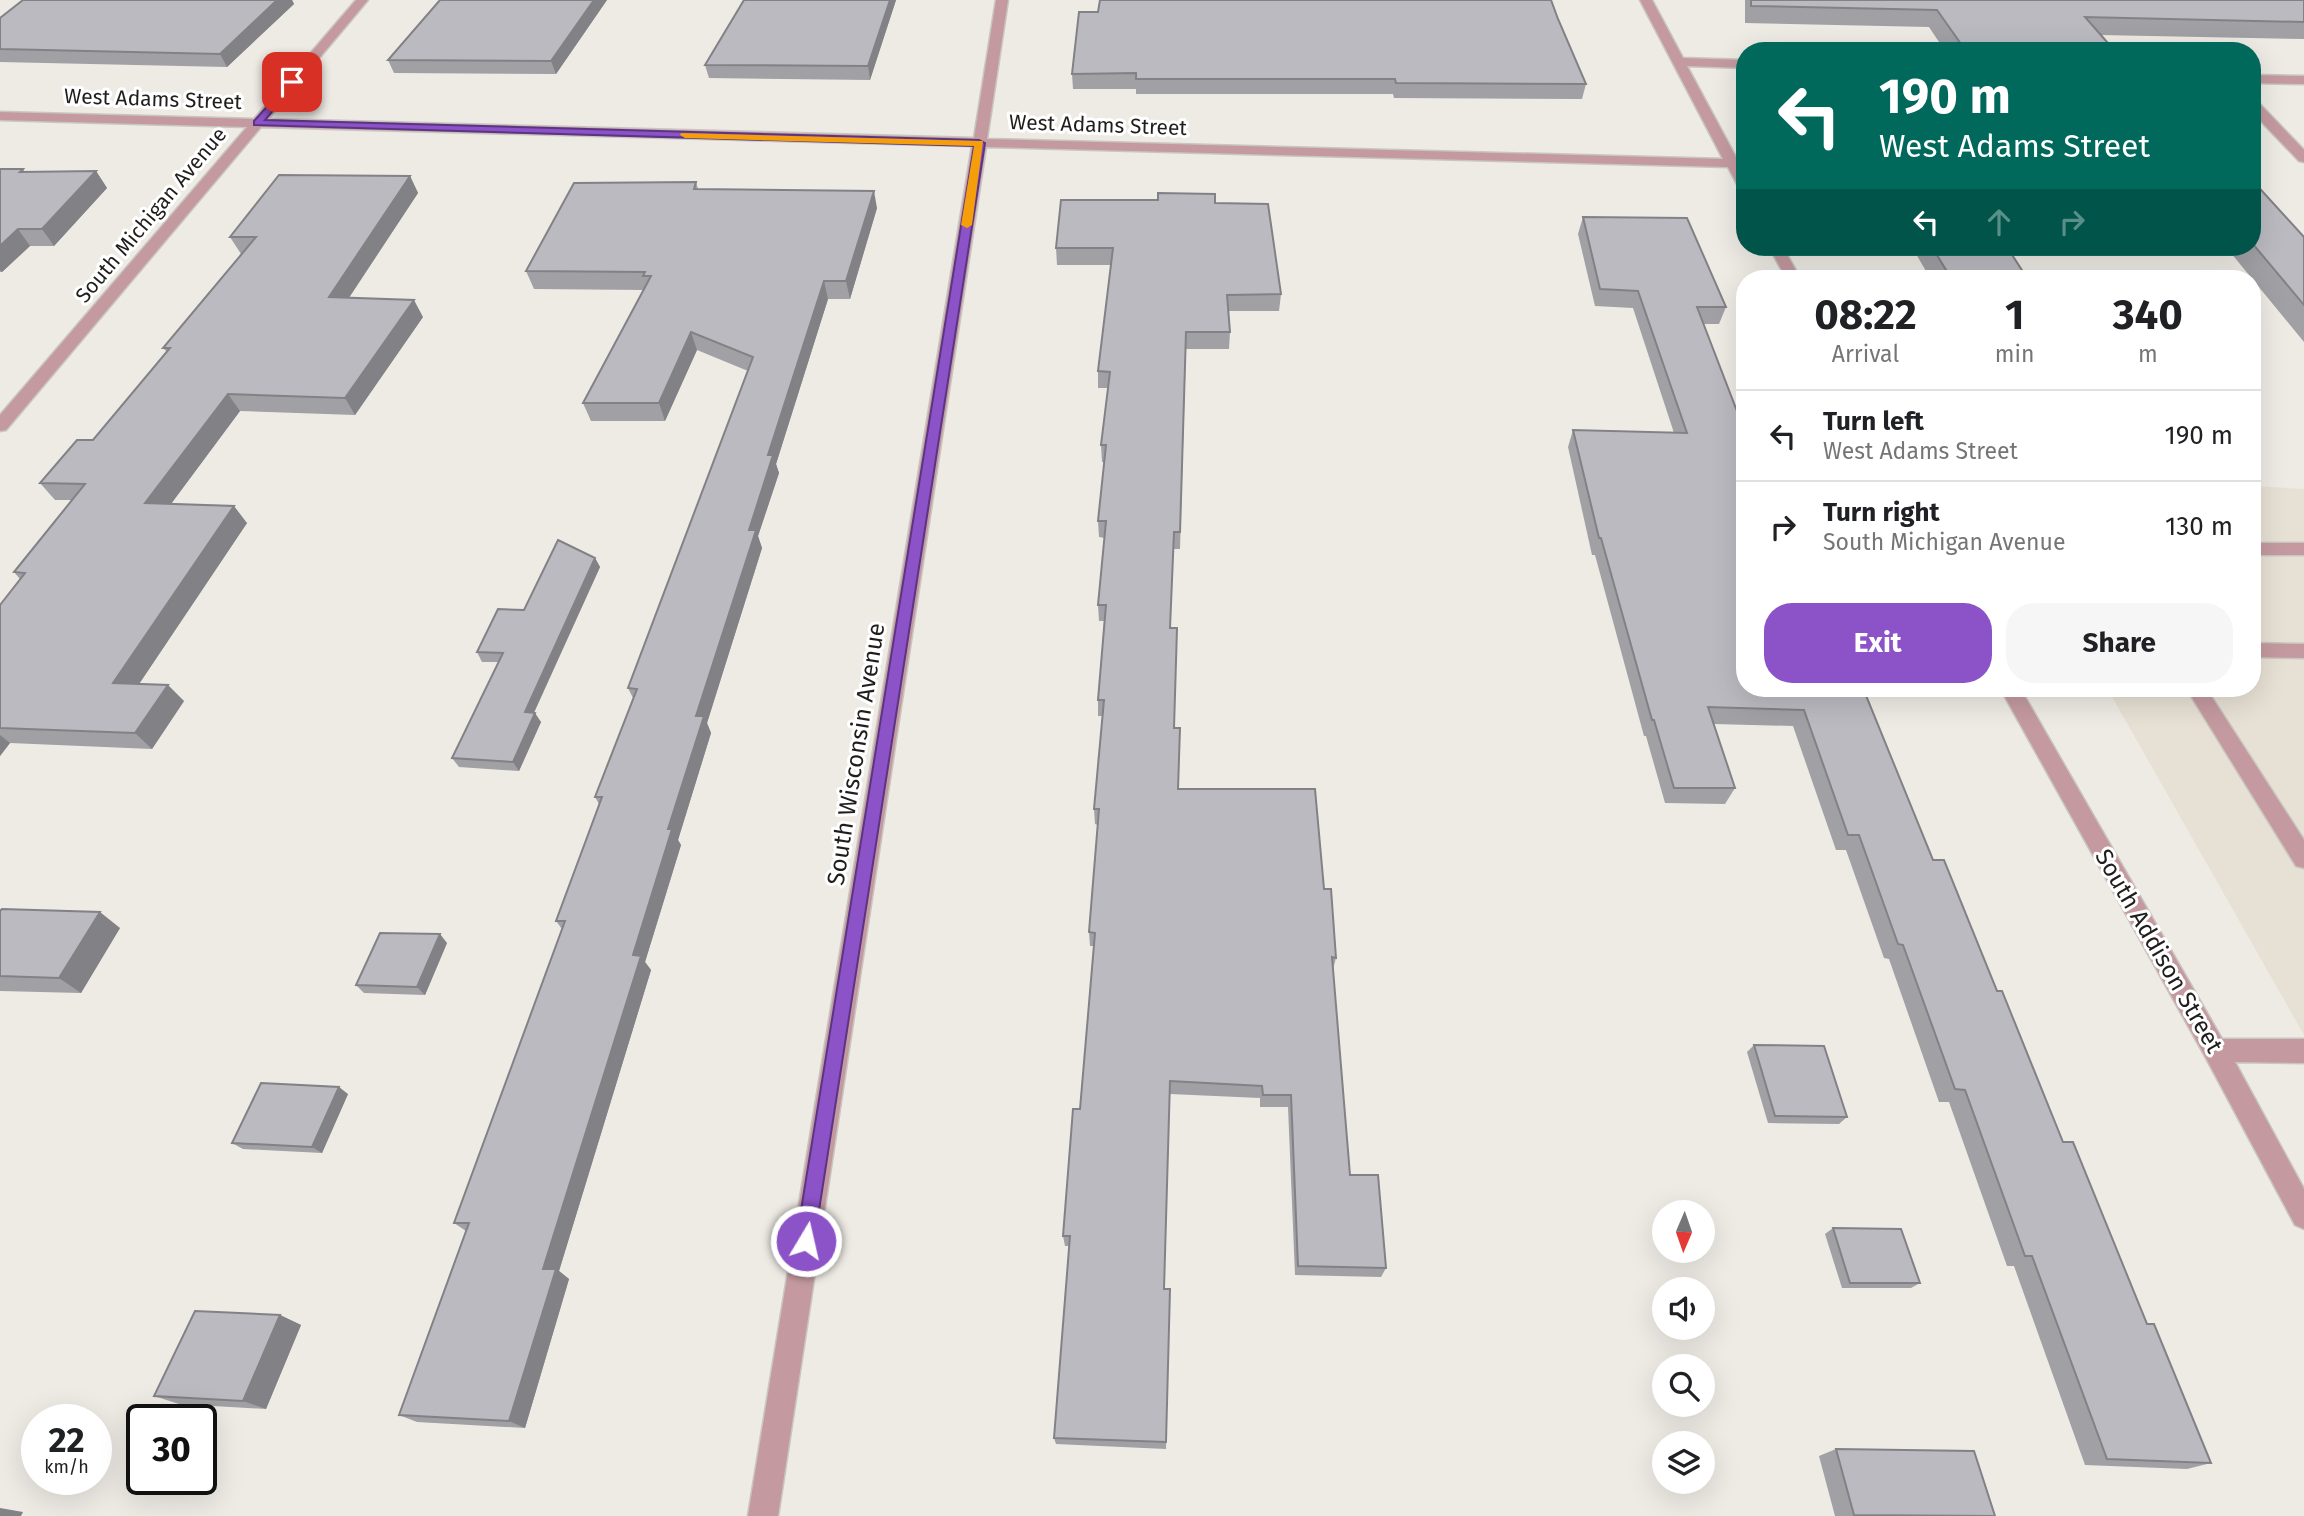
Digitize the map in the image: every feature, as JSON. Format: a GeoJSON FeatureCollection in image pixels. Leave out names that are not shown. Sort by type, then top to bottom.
{"type":"FeatureCollection","features":[{"type":"Feature","properties":{"kind":"street","name":"South Michigan Avenue"},"geometry":{"type":"LineString","coordinates":[[0,426],[362,0]]}},
{"type":"Feature","properties":{"kind":"street","name":"South Wisconsin Avenue"},"geometry":{"type":"LineString","coordinates":[[763,1516],[1002,0]]}},
{"type":"Feature","properties":{"kind":"street"},"geometry":{"type":"LineString","coordinates":[[1646,0],[1736,170]]}},
{"type":"Feature","properties":{"kind":"street"},"geometry":{"type":"LineString","coordinates":[[1679,62],[1736,64]]}},
{"type":"Feature","properties":{"kind":"street"},"geometry":{"type":"LineString","coordinates":[[2261,79],[2304,80]]}},
{"type":"Feature","properties":{"kind":"street"},"geometry":{"type":"LineString","coordinates":[[2261,113],[2304,158]]}},
{"type":"Feature","properties":{"kind":"street","name":"West Adams Street"},"geometry":{"type":"LineString","coordinates":[[0,116],[1732,163]]}},
{"type":"Feature","properties":{"kind":"street"},"geometry":{"type":"LineString","coordinates":[[2261,549],[2304,549]]}},
{"type":"Feature","properties":{"kind":"street"},"geometry":{"type":"LineString","coordinates":[[2261,650],[2304,651]]}},
{"type":"Feature","properties":{"kind":"street","name":"South Addison Street"},"geometry":{"type":"LineString","coordinates":[[2015,697],[2215,1050],[2304,1216]]}},
{"type":"Feature","properties":{"kind":"street"},"geometry":{"type":"LineString","coordinates":[[2202,697],[2304,859]]}},
{"type":"Feature","properties":{"kind":"street"},"geometry":{"type":"LineString","coordinates":[[2215,1050],[2304,1051]]}},
{"type":"Feature","properties":{"kind":"shaded area"},"geometry":{"type":"Polygon","coordinates":[[[2261,487],[2304,489],[2304,1035],[2112,697],[2261,697],[2261,487]]]}},
{"type":"Feature","properties":{"kind":"building"},"geometry":{"type":"Polygon","coordinates":[[[23,0],[277,0],[220,54],[0,49],[0,18],[23,0]]]}},
{"type":"Feature","properties":{"kind":"building"},"geometry":{"type":"Polygon","coordinates":[[[440,0],[594,0],[551,61],[388,60],[440,0]]]}},
{"type":"Feature","properties":{"kind":"building"},"geometry":{"type":"Polygon","coordinates":[[[744,0],[890,0],[868,66],[705,65],[744,0]]]}},
{"type":"Feature","properties":{"kind":"building"},"geometry":{"type":"Polygon","coordinates":[[[1100,0],[1551,0],[1586,84],[1396,83],[1395,79],[1136,79],[1136,73],[1072,74],[1079,12],[1098,12],[1100,0]]]}},
{"type":"Feature","properties":{"kind":"building"},"geometry":{"type":"Polygon","coordinates":[[[1751,0],[2304,0],[2304,22],[2085,17],[2107,42],[1960,42],[1937,10],[1751,6],[1751,0]]]}},
{"type":"Feature","properties":{"kind":"building"},"geometry":{"type":"Polygon","coordinates":[[[0,169],[23,169],[20,172],[96,171],[42,229],[18,229],[0,246],[0,169]]]}},
{"type":"Feature","properties":{"kind":"building"},"geometry":{"type":"Polygon","coordinates":[[[279,175],[410,176],[329,297],[414,300],[345,398],[228,394],[145,503],[234,506],[113,683],[168,685],[135,733],[0,728],[0,605],[25,573],[14,572],[85,484],[40,483],[77,440],[93,440],[170,348],[163,348],[256,237],[230,237],[279,175]]]}},
{"type":"Feature","properties":{"kind":"building"},"geometry":{"type":"Polygon","coordinates":[[[696,182],[694,189],[874,191],[846,281],[824,281],[768,455],[773,455],[749,530],[756,530],[696,716],[704,716],[668,829],[672,829],[633,955],[641,956],[543,1269],[556,1269],[509,1421],[399,1415],[469,1223],[454,1223],[565,921],[556,921],[602,797],[595,797],[637,689],[628,688],[753,357],[691,332],[659,403],[583,403],[651,276],[643,276],[645,272],[526,271],[574,183],[696,182]]]}},
{"type":"Feature","properties":{"kind":"building"},"geometry":{"type":"Polygon","coordinates":[[[2261,190],[2304,237],[2304,305],[2261,254],[2261,190]]]}},
{"type":"Feature","properties":{"kind":"building"},"geometry":{"type":"Polygon","coordinates":[[[1158,193],[1215,194],[1215,203],[1268,204],[1281,294],[1227,295],[1230,332],[1186,332],[1180,532],[1174,532],[1170,628],[1177,628],[1174,728],[1180,728],[1178,789],[1315,789],[1324,889],[1331,889],[1336,958],[1332,957],[1350,1175],[1378,1175],[1386,1268],[1298,1266],[1291,1095],[1263,1095],[1262,1086],[1170,1081],[1164,1289],[1170,1289],[1166,1442],[1054,1438],[1070,1236],[1063,1236],[1073,1109],[1080,1109],[1095,933],[1089,932],[1099,809],[1094,809],[1104,700],[1098,700],[1106,605],[1098,605],[1106,521],[1098,521],[1106,445],[1101,445],[1110,372],[1098,371],[1113,248],[1056,248],[1061,200],[1158,200],[1158,193]]]}},
{"type":"Feature","properties":{"kind":"building"},"geometry":{"type":"Polygon","coordinates":[[[1583,217],[1687,218],[1726,307],[1697,307],[1736,409],[1736,697],[1867,697],[1933,860],[1944,860],[1997,991],[2002,991],[2063,1142],[2073,1142],[2147,1324],[2154,1324],[2211,1463],[2107,1459],[2032,1256],[2025,1256],[1965,1090],[1955,1089],[1903,945],[1898,944],[1859,835],[1848,835],[1804,710],[1708,707],[1735,788],[1674,788],[1599,538],[1573,430],[1687,433],[1638,291],[1600,289],[1583,217]]]}},
{"type":"Feature","properties":{"kind":"building"},"geometry":{"type":"Polygon","coordinates":[[[1938,256],[2013,256],[2022,270],[1946,270],[1938,256]]]}},
{"type":"Feature","properties":{"kind":"building"},"geometry":{"type":"Polygon","coordinates":[[[558,540],[595,558],[525,712],[535,713],[513,762],[452,758],[503,653],[477,652],[498,609],[524,610],[558,540]]]}},
{"type":"Feature","properties":{"kind":"building"},"geometry":{"type":"Polygon","coordinates":[[[2,909],[100,912],[59,978],[0,976],[2,909]]]}},
{"type":"Feature","properties":{"kind":"building"},"geometry":{"type":"Polygon","coordinates":[[[380,933],[440,934],[417,987],[356,985],[380,933]]]}},
{"type":"Feature","properties":{"kind":"building"},"geometry":{"type":"Polygon","coordinates":[[[1754,1045],[1824,1046],[1847,1117],[1775,1116],[1754,1045]]]}},
{"type":"Feature","properties":{"kind":"building"},"geometry":{"type":"Polygon","coordinates":[[[261,1083],[339,1087],[312,1147],[232,1143],[261,1083]]]}},
{"type":"Feature","properties":{"kind":"building"},"geometry":{"type":"Polygon","coordinates":[[[1833,1228],[1901,1229],[1920,1283],[1850,1283],[1833,1228]]]}},
{"type":"Feature","properties":{"kind":"building"},"geometry":{"type":"Polygon","coordinates":[[[195,1311],[280,1315],[243,1401],[154,1396],[195,1311]]]}},
{"type":"Feature","properties":{"kind":"building"},"geometry":{"type":"Polygon","coordinates":[[[1836,1449],[1974,1451],[1995,1516],[1854,1515],[1836,1449]]]}},
{"type":"Feature","properties":{"kind":"slow traffic"},"geometry":{"type":"LineString","coordinates":[[685,135],[979,143],[967,225]]}},
{"type":"Feature","properties":{"kind":"route"},"geometry":{"type":"LineString","coordinates":[[292,82],[257,123],[979,143],[806,1241]]}}]}
